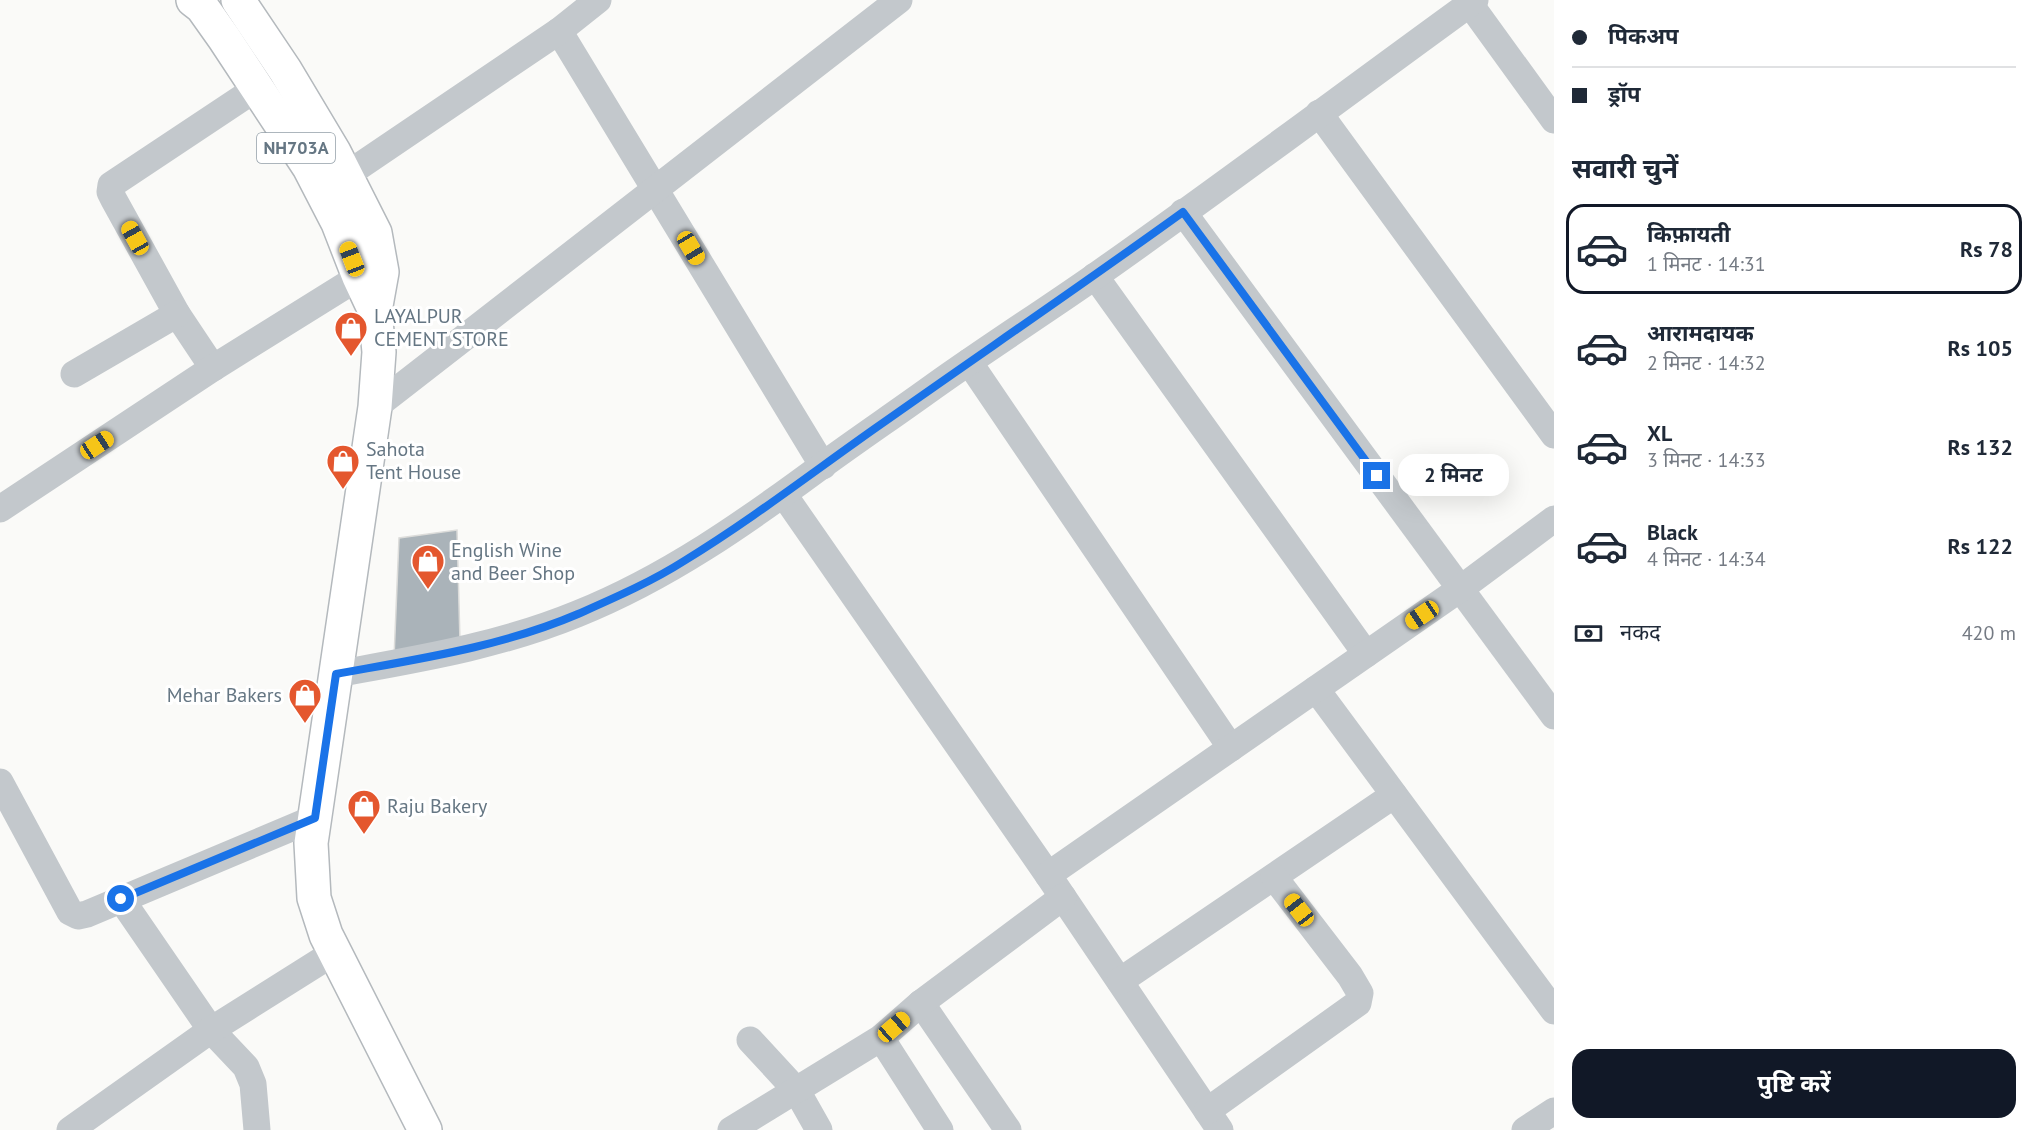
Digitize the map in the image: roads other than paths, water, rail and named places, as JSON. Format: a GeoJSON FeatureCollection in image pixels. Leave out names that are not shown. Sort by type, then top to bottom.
{"type":"FeatureCollection","features":[{"type":"Feature","properties":{"kind":"highway","name":"NH703A"},"geometry":{"type":"LineString","coordinates":[[193,0],[202,7],[309,167],[338,223],[375,311]]}},
{"type":"Feature","properties":{"kind":"highway","name":"NH703A"},"geometry":{"type":"LineString","coordinates":[[238,0],[285,70],[345,176],[375,233],[382,272],[375,311],[379,352],[375,407],[311,852],[314,898],[326,935],[425,1130]]}},
{"type":"Feature","properties":{"kind":"street"},"geometry":{"type":"LineString","coordinates":[[345,176],[559,31],[598,0]]}},
{"type":"Feature","properties":{"kind":"street"},"geometry":{"type":"LineString","coordinates":[[375,407],[899,0]]}},
{"type":"Feature","properties":{"kind":"street"},"geometry":{"type":"LineString","coordinates":[[336,674],[461,651],[576,615],[632,590],[683,562],[784,495],[969,362],[1095,276],[1470,1],[1554,120]]}},
{"type":"Feature","properties":{"kind":"street"},"geometry":{"type":"LineString","coordinates":[[559,31],[823,465]]}},
{"type":"Feature","properties":{"kind":"street"},"geometry":{"type":"LineString","coordinates":[[213,368],[177,314],[114,200],[110,192],[111,185],[257,88]]}},
{"type":"Feature","properties":{"kind":"street"},"geometry":{"type":"LineString","coordinates":[[1319,113],[1554,435]]}},
{"type":"Feature","properties":{"kind":"street"},"geometry":{"type":"LineString","coordinates":[[1183,212],[1554,716]]}},
{"type":"Feature","properties":{"kind":"street"},"geometry":{"type":"LineString","coordinates":[[1095,276],[1366,654]]}},
{"type":"Feature","properties":{"kind":"street"},"geometry":{"type":"LineString","coordinates":[[0,509],[213,368],[359,277]]}},
{"type":"Feature","properties":{"kind":"street"},"geometry":{"type":"LineString","coordinates":[[74,374],[177,314]]}},
{"type":"Feature","properties":{"kind":"street"},"geometry":{"type":"LineString","coordinates":[[969,362],[1231,748]]}},
{"type":"Feature","properties":{"kind":"street"},"geometry":{"type":"LineString","coordinates":[[784,495],[1048,875],[1214,1121],[1358,1003],[1360,993],[1350,976],[1274,877]]}},
{"type":"Feature","properties":{"kind":"street"},"geometry":{"type":"LineString","coordinates":[[1048,875],[1460,589],[1554,519]]}},
{"type":"Feature","properties":{"kind":"street"},"geometry":{"type":"LineString","coordinates":[[1316,689],[1554,1011]]}},
{"type":"Feature","properties":{"kind":"street"},"geometry":{"type":"LineString","coordinates":[[0,782],[10,824],[70,912],[78,916],[315,818]]}},
{"type":"Feature","properties":{"kind":"street"},"geometry":{"type":"LineString","coordinates":[[1120,981],[1394,795]]}},
{"type":"Feature","properties":{"kind":"street"},"geometry":{"type":"LineString","coordinates":[[731,1130],[880,1038],[921,1003],[1063,897]]}},
{"type":"Feature","properties":{"kind":"street"},"geometry":{"type":"LineString","coordinates":[[121,899],[212,1030],[246,1067],[251,1077],[257,1130]]}},
{"type":"Feature","properties":{"kind":"street"},"geometry":{"type":"LineString","coordinates":[[70,1130],[212,1030],[334,952]]}},
{"type":"Feature","properties":{"kind":"street"},"geometry":{"type":"LineString","coordinates":[[921,1003],[1008,1130]]}},
{"type":"Feature","properties":{"kind":"street"},"geometry":{"type":"LineString","coordinates":[[880,1038],[940,1130]]}},
{"type":"Feature","properties":{"kind":"street"},"geometry":{"type":"LineString","coordinates":[[750,1041],[797,1091],[819,1130]]}},
{"type":"Feature","properties":{"kind":"street"},"geometry":{"type":"LineString","coordinates":[[1525,1130],[1554,1111]]}},
{"type":"Feature","properties":{"kind":"place","name":"LAYALPUR CEMENT STORE"},"geometry":{"type":"Point","coordinates":[351,357]}},
{"type":"Feature","properties":{"kind":"place","name":"Sahota Tent House"},"geometry":{"type":"Point","coordinates":[343,490]}},
{"type":"Feature","properties":{"kind":"place","name":"English Wine and Beer Shop"},"geometry":{"type":"Point","coordinates":[428,590]}},
{"type":"Feature","properties":{"kind":"place","name":"Mehar Bakers"},"geometry":{"type":"Point","coordinates":[305,724]}},
{"type":"Feature","properties":{"kind":"place","name":"Raju Bakery"},"geometry":{"type":"Point","coordinates":[364,835]}}]}
